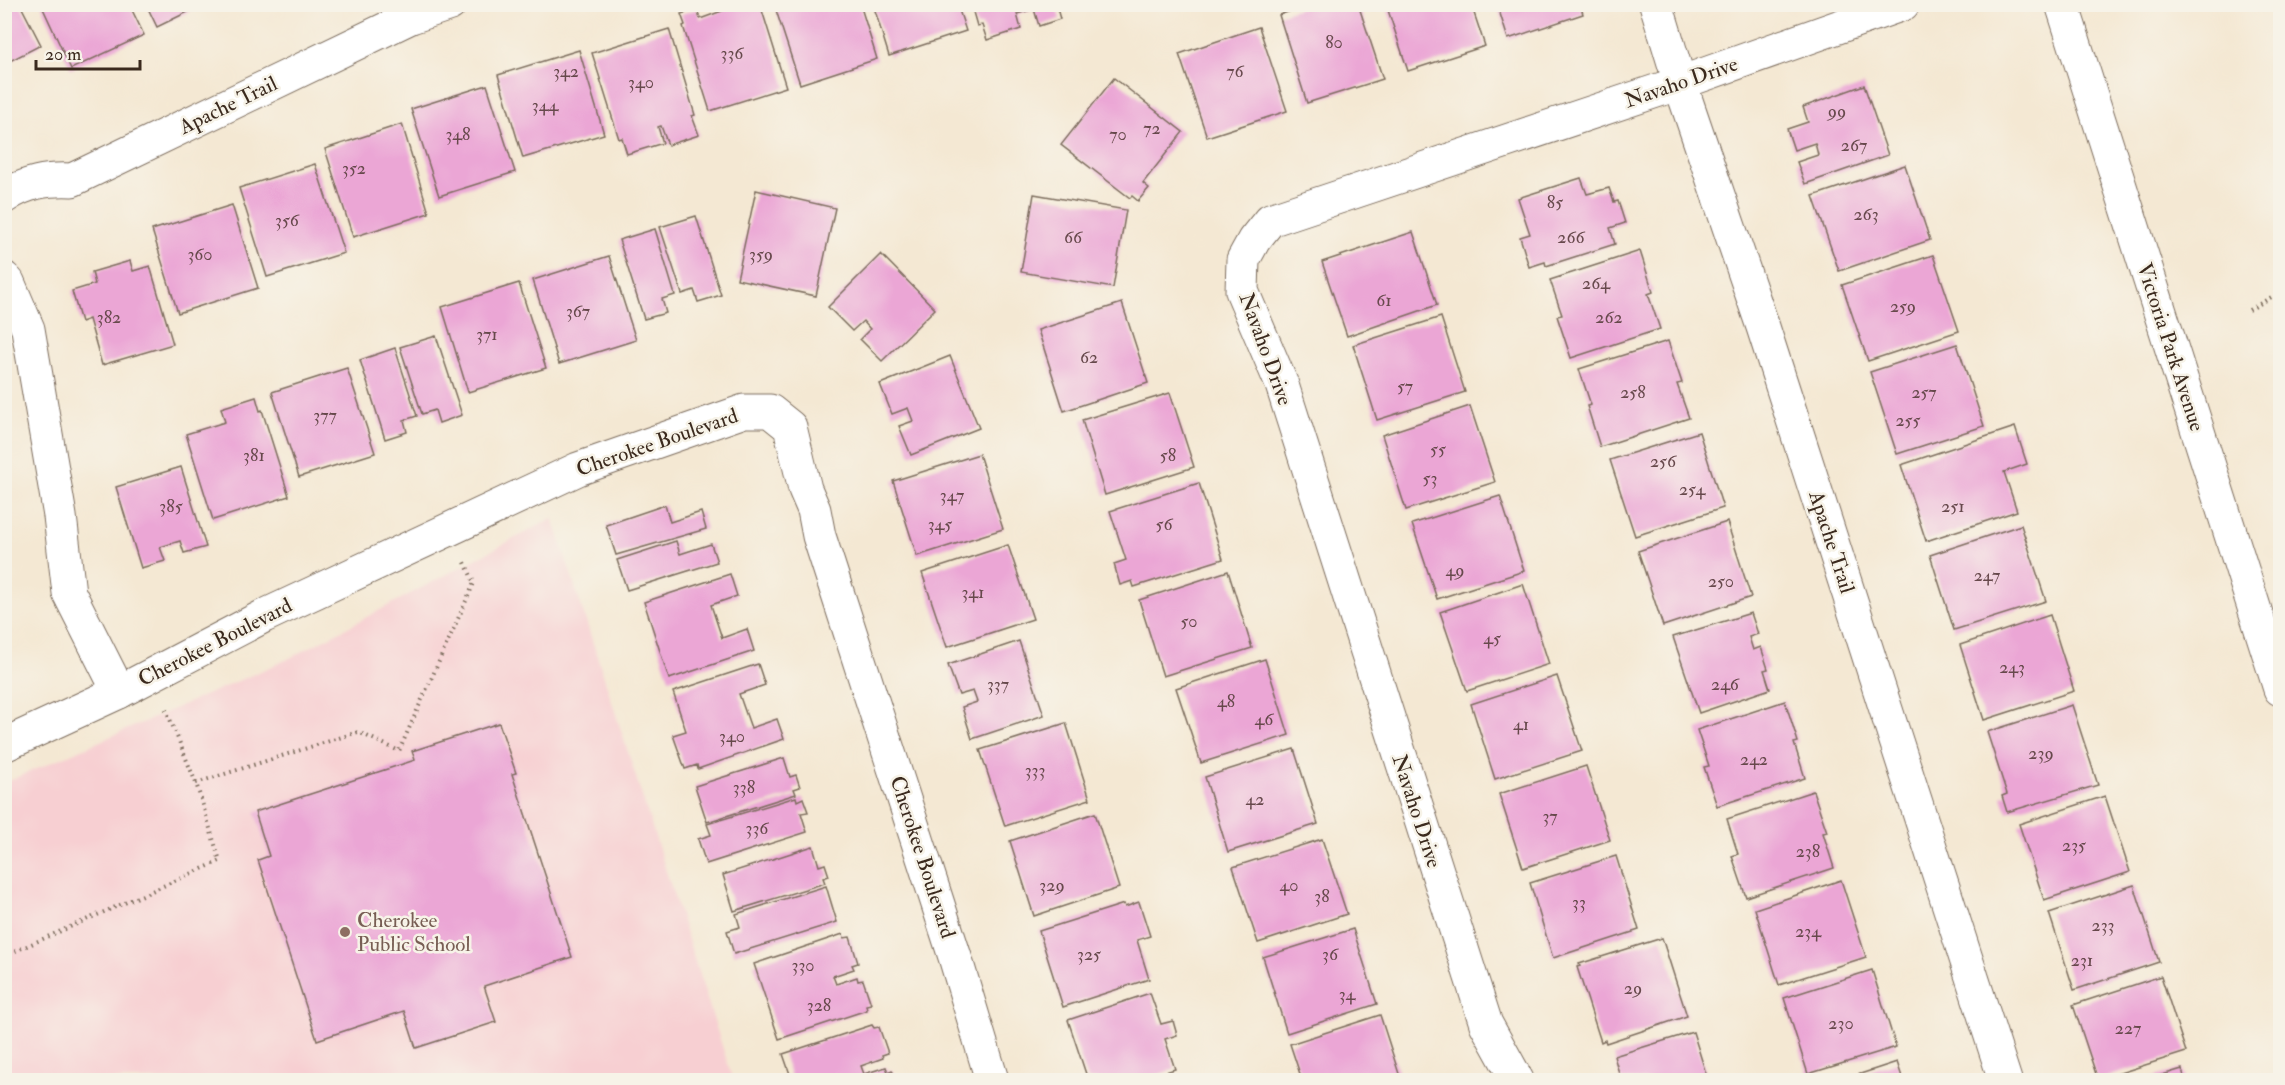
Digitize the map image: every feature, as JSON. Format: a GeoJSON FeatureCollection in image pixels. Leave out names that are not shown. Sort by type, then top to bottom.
{"type":"FeatureCollection","features":[{"type":"Feature","properties":{"kind":"street","name":"Apache Trail"},"geometry":{"type":"LineString","coordinates":[[4,197],[15,189],[46,180],[72,180],[411,17],[450,4]]}},
{"type":"Feature","properties":{"kind":"street","name":"Apache Trail"},"geometry":{"type":"LineString","coordinates":[[1656,4],[1680,83],[1763,327],[2005,1080]]}},
{"type":"Feature","properties":{"kind":"street","name":"Navaho Drive"},"geometry":{"type":"LineString","coordinates":[[1517,1080],[1486,1024],[1282,385],[1242,291],[1243,260],[1254,240],[1270,220],[1680,83],[1902,4]]}},
{"type":"Feature","properties":{"kind":"street","name":"Victoria Park Avenue"},"geometry":{"type":"LineString","coordinates":[[2062,4],[2280,689]]}},
{"type":"Feature","properties":{"kind":"street"},"geometry":{"type":"LineString","coordinates":[[4,278],[8,282],[28,329],[60,516],[69,593],[119,692]]}},
{"type":"Feature","properties":{"kind":"street","name":"Cherokee Boulevard"},"geometry":{"type":"LineString","coordinates":[[4,745],[119,692],[274,611],[578,469],[744,411],[770,411],[790,427],[805,489],[814,510],[819,536],[955,957],[992,1080]]}},
{"type":"Feature","properties":{"kind":"path"},"geometry":{"type":"LineString","coordinates":[[2249,310],[2280,292]]}},
{"type":"Feature","properties":{"kind":"path"},"geometry":{"type":"LineString","coordinates":[[196,783],[358,732],[399,751],[474,583],[464,559]]}},
{"type":"Feature","properties":{"kind":"path"},"geometry":{"type":"LineString","coordinates":[[4,956],[220,861],[196,783],[165,707]]}},
{"type":"Feature","properties":{"kind":"shaded area","name":"Cherokee Public School"},"geometry":{"type":"Polygon","coordinates":[[[553,518],[733,1080],[5,1080],[4,783],[286,660],[553,518]]]}},
{"type":"Feature","properties":{"kind":"building"},"geometry":{"type":"Polygon","coordinates":[[[4,4],[20,4],[41,45],[4,64],[4,4]]]}},
{"type":"Feature","properties":{"kind":"building"},"geometry":{"type":"Polygon","coordinates":[[[41,4],[129,4],[144,35],[71,69],[41,4]]]}},
{"type":"Feature","properties":{"kind":"building"},"geometry":{"type":"Polygon","coordinates":[[[146,4],[204,4],[157,27],[146,4]]]}},
{"type":"Feature","properties":{"kind":"building"},"geometry":{"type":"Polygon","coordinates":[[[741,4],[760,4],[786,87],[710,111],[681,14],[697,9],[700,19],[741,4]]]}},
{"type":"Feature","properties":{"kind":"building"},"geometry":{"type":"Polygon","coordinates":[[[774,4],[860,4],[877,59],[800,84],[774,4]]]}},
{"type":"Feature","properties":{"kind":"building"},"geometry":{"type":"Polygon","coordinates":[[[873,4],[957,4],[966,31],[889,56],[873,4]]]}},
{"type":"Feature","properties":{"kind":"building"},"geometry":{"type":"Polygon","coordinates":[[[1311,4],[1358,4],[1383,79],[1307,103],[1279,15],[1311,4]]]}},
{"type":"Feature","properties":{"kind":"building"},"geometry":{"type":"Polygon","coordinates":[[[1386,4],[1471,4],[1485,46],[1408,71],[1386,4]]]}},
{"type":"Feature","properties":{"kind":"building"},"geometry":{"type":"Polygon","coordinates":[[[1497,4],[1580,4],[1583,14],[1508,39],[1497,4]]]}},
{"type":"Feature","properties":{"kind":"building"},"geometry":{"type":"Polygon","coordinates":[[[971,5],[1056,5],[1060,19],[1039,26],[1034,9],[1017,14],[1021,29],[987,40],[982,25],[977,26],[971,5]]]}},
{"type":"Feature","properties":{"kind":"building"},"geometry":{"type":"Polygon","coordinates":[[[1259,27],[1287,111],[1207,137],[1179,54],[1259,27]]]}},
{"type":"Feature","properties":{"kind":"building"},"geometry":{"type":"Polygon","coordinates":[[[669,29],[699,135],[668,145],[661,126],[658,127],[663,143],[627,154],[622,138],[619,139],[592,53],[669,29]]]}},
{"type":"Feature","properties":{"kind":"building"},"geometry":{"type":"Polygon","coordinates":[[[579,50],[604,134],[523,158],[498,75],[579,50]]]}},
{"type":"Feature","properties":{"kind":"building"},"geometry":{"type":"Polygon","coordinates":[[[1114,78],[1183,132],[1143,183],[1149,188],[1138,201],[1132,196],[1130,198],[1061,145],[1114,78]]]}},
{"type":"Feature","properties":{"kind":"building"},"geometry":{"type":"Polygon","coordinates":[[[487,85],[515,172],[439,196],[411,109],[487,85]]]}},
{"type":"Feature","properties":{"kind":"building"},"geometry":{"type":"Polygon","coordinates":[[[1864,85],[1888,155],[1805,184],[1797,162],[1818,155],[1815,143],[1794,150],[1787,129],[1808,122],[1803,107],[1864,85]]]}},
{"type":"Feature","properties":{"kind":"building"},"geometry":{"type":"Polygon","coordinates":[[[402,124],[429,213],[353,237],[325,149],[402,124]]]}},
{"type":"Feature","properties":{"kind":"building"},"geometry":{"type":"Polygon","coordinates":[[[315,164],[344,253],[267,277],[239,188],[315,164]]]}},
{"type":"Feature","properties":{"kind":"building"},"geometry":{"type":"Polygon","coordinates":[[[1905,165],[1930,240],[1839,271],[1813,196],[1905,165]]]}},
{"type":"Feature","properties":{"kind":"building"},"geometry":{"type":"Polygon","coordinates":[[[1581,178],[1587,194],[1609,188],[1614,202],[1618,201],[1625,223],[1610,228],[1615,244],[1546,266],[1545,262],[1529,267],[1520,237],[1530,234],[1518,198],[1581,178]]]}},
{"type":"Feature","properties":{"kind":"building"},"geometry":{"type":"Polygon","coordinates":[[[756,190],[835,208],[816,296],[737,279],[756,190]]]}},
{"type":"Feature","properties":{"kind":"building"},"geometry":{"type":"Polygon","coordinates":[[[1034,194],[1126,210],[1113,288],[1021,272],[1034,194]]]}},
{"type":"Feature","properties":{"kind":"building"},"geometry":{"type":"Polygon","coordinates":[[[232,205],[258,288],[178,313],[152,230],[232,205]]]}},
{"type":"Feature","properties":{"kind":"building"},"geometry":{"type":"Polygon","coordinates":[[[696,216],[721,295],[698,302],[694,290],[682,294],[660,227],[696,216]]]}},
{"type":"Feature","properties":{"kind":"building"},"geometry":{"type":"Polygon","coordinates":[[[655,229],[675,295],[662,299],[666,313],[644,319],[619,240],[655,229]]]}},
{"type":"Feature","properties":{"kind":"building"},"geometry":{"type":"Polygon","coordinates":[[[1413,232],[1437,305],[1347,336],[1322,262],[1413,232]]]}},
{"type":"Feature","properties":{"kind":"building"},"geometry":{"type":"Polygon","coordinates":[[[1640,251],[1653,292],[1648,294],[1660,329],[1571,358],[1557,316],[1562,315],[1550,280],[1640,251]]]}},
{"type":"Feature","properties":{"kind":"building"},"geometry":{"type":"Polygon","coordinates":[[[881,254],[935,309],[882,361],[860,339],[870,329],[863,321],[852,331],[828,307],[881,254]]]}},
{"type":"Feature","properties":{"kind":"building"},"geometry":{"type":"Polygon","coordinates":[[[1933,255],[1959,331],[1868,361],[1842,285],[1933,255]]]}},
{"type":"Feature","properties":{"kind":"building"},"geometry":{"type":"Polygon","coordinates":[[[609,256],[636,340],[559,364],[533,280],[609,256]]]}},
{"type":"Feature","properties":{"kind":"building"},"geometry":{"type":"Polygon","coordinates":[[[130,261],[133,271],[150,266],[173,344],[102,365],[89,319],[81,322],[72,291],[95,284],[92,272],[130,261]]]}},
{"type":"Feature","properties":{"kind":"building"},"geometry":{"type":"Polygon","coordinates":[[[519,283],[546,368],[468,392],[442,307],[519,283]]]}},
{"type":"Feature","properties":{"kind":"building"},"geometry":{"type":"Polygon","coordinates":[[[1122,303],[1148,383],[1064,411],[1038,330],[1122,303]]]}},
{"type":"Feature","properties":{"kind":"building"},"geometry":{"type":"Polygon","coordinates":[[[1441,317],[1465,392],[1377,420],[1353,345],[1441,317]]]}},
{"type":"Feature","properties":{"kind":"building"},"geometry":{"type":"Polygon","coordinates":[[[436,336],[462,415],[439,423],[435,410],[422,414],[400,347],[436,336]]]}},
{"type":"Feature","properties":{"kind":"building"},"geometry":{"type":"Polygon","coordinates":[[[1668,341],[1682,383],[1677,384],[1689,418],[1600,447],[1587,406],[1591,405],[1579,369],[1668,341]]]}},
{"type":"Feature","properties":{"kind":"building"},"geometry":{"type":"Polygon","coordinates":[[[1957,344],[1984,426],[1897,454],[1870,372],[1957,344]]]}},
{"type":"Feature","properties":{"kind":"building"},"geometry":{"type":"Polygon","coordinates":[[[395,348],[417,416],[404,420],[407,432],[385,439],[360,360],[395,348]]]}},
{"type":"Feature","properties":{"kind":"building"},"geometry":{"type":"Polygon","coordinates":[[[950,356],[979,428],[911,455],[899,426],[913,421],[908,408],[892,414],[880,384],[950,356]]]}},
{"type":"Feature","properties":{"kind":"building"},"geometry":{"type":"Polygon","coordinates":[[[347,368],[375,453],[299,477],[272,392],[347,368]]]}},
{"type":"Feature","properties":{"kind":"building"},"geometry":{"type":"Polygon","coordinates":[[[1170,393],[1194,467],[1105,495],[1082,420],[1170,393]]]}},
{"type":"Feature","properties":{"kind":"building"},"geometry":{"type":"Polygon","coordinates":[[[256,397],[289,496],[213,520],[186,434],[225,422],[221,408],[256,397]]]}},
{"type":"Feature","properties":{"kind":"building"},"geometry":{"type":"Polygon","coordinates":[[[1470,406],[1495,482],[1406,510],[1382,435],[1470,406]]]}},
{"type":"Feature","properties":{"kind":"building"},"geometry":{"type":"Polygon","coordinates":[[[2015,427],[2027,464],[2004,472],[2017,511],[1926,541],[1901,465],[2015,427]]]}},
{"type":"Feature","properties":{"kind":"building"},"geometry":{"type":"Polygon","coordinates":[[[1699,432],[1723,508],[1635,536],[1610,460],[1699,432]]]}},
{"type":"Feature","properties":{"kind":"building"},"geometry":{"type":"Polygon","coordinates":[[[979,454],[1003,529],[917,556],[893,481],[979,454]]]}},
{"type":"Feature","properties":{"kind":"building"},"geometry":{"type":"Polygon","coordinates":[[[181,467],[206,547],[184,553],[180,541],[160,547],[165,561],[141,568],[116,487],[181,467]]]}},
{"type":"Feature","properties":{"kind":"building"},"geometry":{"type":"Polygon","coordinates":[[[1199,483],[1223,559],[1134,587],[1132,581],[1120,585],[1114,564],[1126,560],[1110,511],[1199,483]]]}},
{"type":"Feature","properties":{"kind":"building"},"geometry":{"type":"Polygon","coordinates":[[[1500,496],[1524,571],[1437,599],[1412,524],[1500,496]]]}},
{"type":"Feature","properties":{"kind":"building"},"geometry":{"type":"Polygon","coordinates":[[[665,505],[670,522],[701,512],[706,529],[616,555],[606,525],[665,505]]]}},
{"type":"Feature","properties":{"kind":"building"},"geometry":{"type":"Polygon","coordinates":[[[1727,522],[1751,597],[1663,626],[1638,551],[1727,522]]]}},
{"type":"Feature","properties":{"kind":"building"},"geometry":{"type":"Polygon","coordinates":[[[2021,525],[2046,601],[1954,630],[1930,555],[2021,525]]]}},
{"type":"Feature","properties":{"kind":"building"},"geometry":{"type":"Polygon","coordinates":[[[676,541],[680,554],[711,544],[717,562],[627,590],[617,560],[676,541]]]}},
{"type":"Feature","properties":{"kind":"building"},"geometry":{"type":"Polygon","coordinates":[[[1008,545],[1033,619],[947,647],[922,573],[1008,545]]]}},
{"type":"Feature","properties":{"kind":"building"},"geometry":{"type":"Polygon","coordinates":[[[1228,571],[1252,648],[1163,676],[1139,600],[1228,571]]]}},
{"type":"Feature","properties":{"kind":"building"},"geometry":{"type":"Polygon","coordinates":[[[730,574],[737,596],[711,605],[722,638],[747,629],[754,651],[669,679],[644,602],[730,574]]]}},
{"type":"Feature","properties":{"kind":"building"},"geometry":{"type":"Polygon","coordinates":[[[1523,584],[1549,664],[1467,691],[1440,612],[1523,584]]]}},
{"type":"Feature","properties":{"kind":"building"},"geometry":{"type":"Polygon","coordinates":[[[1751,613],[1758,634],[1749,637],[1753,650],[1761,647],[1768,669],[1764,670],[1770,689],[1699,713],[1673,637],[1751,613]]]}},
{"type":"Feature","properties":{"kind":"building"},"geometry":{"type":"Polygon","coordinates":[[[2050,615],[2074,691],[1984,720],[1960,645],[2050,615]]]}},
{"type":"Feature","properties":{"kind":"building"},"geometry":{"type":"Polygon","coordinates":[[[1019,641],[1044,715],[972,739],[962,707],[977,702],[973,691],[959,695],[948,665],[1019,641]]]}},
{"type":"Feature","properties":{"kind":"building"},"geometry":{"type":"Polygon","coordinates":[[[1265,659],[1289,735],[1201,763],[1176,688],[1265,659]]]}},
{"type":"Feature","properties":{"kind":"building"},"geometry":{"type":"Polygon","coordinates":[[[758,664],[765,685],[739,694],[751,728],[777,719],[784,739],[698,769],[697,765],[685,769],[673,735],[686,731],[673,692],[758,664]]]}},
{"type":"Feature","properties":{"kind":"building"},"geometry":{"type":"Polygon","coordinates":[[[1557,676],[1582,751],[1495,779],[1471,704],[1557,676]]]}},
{"type":"Feature","properties":{"kind":"building"},"geometry":{"type":"Polygon","coordinates":[[[1785,701],[1798,742],[1794,743],[1805,778],[1717,806],[1704,767],[1709,766],[1697,730],[1785,701]]]}},
{"type":"Feature","properties":{"kind":"building"},"geometry":{"type":"Polygon","coordinates":[[[2072,705],[2098,785],[2007,812],[2002,796],[2007,794],[1987,732],[2072,705]]]}},
{"type":"Feature","properties":{"kind":"building"},"geometry":{"type":"Polygon","coordinates":[[[499,723],[516,773],[512,774],[572,957],[484,986],[496,1022],[416,1048],[404,1011],[317,1040],[258,860],[269,856],[255,812],[415,760],[412,751],[499,723]]]}},
{"type":"Feature","properties":{"kind":"building"},"geometry":{"type":"Polygon","coordinates":[[[1066,723],[1090,799],[1005,826],[980,750],[1066,723]]]}},
{"type":"Feature","properties":{"kind":"building"},"geometry":{"type":"Polygon","coordinates":[[[1294,749],[1318,824],[1228,852],[1205,777],[1294,749]]]}},
{"type":"Feature","properties":{"kind":"building"},"geometry":{"type":"Polygon","coordinates":[[[784,758],[790,777],[796,775],[800,787],[794,789],[796,794],[707,822],[695,786],[784,758]]]}},
{"type":"Feature","properties":{"kind":"building"},"geometry":{"type":"Polygon","coordinates":[[[1586,766],[1610,840],[1523,868],[1499,794],[1586,766]]]}},
{"type":"Feature","properties":{"kind":"building"},"geometry":{"type":"Polygon","coordinates":[[[1813,791],[1827,832],[1823,833],[1834,868],[1746,897],[1732,856],[1738,854],[1727,819],[1813,791]]]}},
{"type":"Feature","properties":{"kind":"building"},"geometry":{"type":"Polygon","coordinates":[[[2105,796],[2130,872],[2044,900],[2019,824],[2105,796]]]}},
{"type":"Feature","properties":{"kind":"building"},"geometry":{"type":"Polygon","coordinates":[[[796,797],[797,801],[803,798],[808,812],[801,813],[807,832],[706,864],[698,839],[711,835],[707,824],[796,797]]]}},
{"type":"Feature","properties":{"kind":"building"},"geometry":{"type":"Polygon","coordinates":[[[1095,813],[1119,888],[1034,916],[1010,841],[1095,813]]]}},
{"type":"Feature","properties":{"kind":"building"},"geometry":{"type":"Polygon","coordinates":[[[1322,839],[1347,914],[1258,943],[1233,867],[1322,839]]]}},
{"type":"Feature","properties":{"kind":"building"},"geometry":{"type":"Polygon","coordinates":[[[813,846],[819,866],[825,864],[829,876],[823,878],[825,883],[734,911],[723,875],[813,846]]]}},
{"type":"Feature","properties":{"kind":"building"},"geometry":{"type":"Polygon","coordinates":[[[1616,856],[1639,930],[1553,958],[1530,883],[1616,856]]]}},
{"type":"Feature","properties":{"kind":"building"},"geometry":{"type":"Polygon","coordinates":[[[1841,880],[1866,957],[1779,985],[1755,909],[1841,880]]]}},
{"type":"Feature","properties":{"kind":"building"},"geometry":{"type":"Polygon","coordinates":[[[2134,885],[2159,962],[2074,990],[2049,913],[2134,885]]]}},
{"type":"Feature","properties":{"kind":"building"},"geometry":{"type":"Polygon","coordinates":[[[826,886],[837,922],[734,954],[727,931],[740,927],[736,914],[826,886]]]}},
{"type":"Feature","properties":{"kind":"building"},"geometry":{"type":"Polygon","coordinates":[[[1139,902],[1150,936],[1137,940],[1149,979],[1063,1007],[1039,931],[1124,904],[1125,907],[1139,902]]]}},
{"type":"Feature","properties":{"kind":"building"},"geometry":{"type":"Polygon","coordinates":[[[1353,929],[1377,1004],[1287,1033],[1263,957],[1353,929]]]}},
{"type":"Feature","properties":{"kind":"building"},"geometry":{"type":"Polygon","coordinates":[[[843,934],[844,938],[850,937],[858,963],[852,965],[854,969],[833,976],[836,984],[857,977],[858,981],[863,980],[871,1004],[866,1005],[867,1010],[779,1039],[754,964],[843,934]]]}},
{"type":"Feature","properties":{"kind":"building"},"geometry":{"type":"Polygon","coordinates":[[[1662,938],[1687,1016],[1606,1043],[1605,1040],[1601,1042],[1577,967],[1580,966],[1579,964],[1662,938]]]}},
{"type":"Feature","properties":{"kind":"building"},"geometry":{"type":"Polygon","coordinates":[[[1872,970],[1896,1047],[1808,1074],[1784,998],[1872,970]]]}},
{"type":"Feature","properties":{"kind":"building"},"geometry":{"type":"Polygon","coordinates":[[[2161,976],[2186,1052],[2098,1080],[2073,1005],[2161,976]]]}},
{"type":"Feature","properties":{"kind":"building"},"geometry":{"type":"Polygon","coordinates":[[[1150,993],[1161,1024],[1173,1021],[1177,1035],[1165,1039],[1175,1069],[1141,1080],[1088,1080],[1068,1020],[1150,993]]]}},
{"type":"Feature","properties":{"kind":"building"},"geometry":{"type":"Polygon","coordinates":[[[1380,1015],[1401,1080],[1302,1080],[1290,1044],[1380,1015]]]}},
{"type":"Feature","properties":{"kind":"building"},"geometry":{"type":"Polygon","coordinates":[[[872,1025],[874,1028],[879,1027],[888,1053],[882,1055],[883,1058],[861,1066],[864,1074],[886,1067],[888,1072],[892,1070],[896,1080],[792,1080],[783,1054],[872,1025]]]}},
{"type":"Feature","properties":{"kind":"building"},"geometry":{"type":"Polygon","coordinates":[[[1693,1032],[1708,1080],[1621,1080],[1614,1056],[1693,1032]]]}},
{"type":"Feature","properties":{"kind":"building"},"geometry":{"type":"Polygon","coordinates":[[[1897,1062],[1903,1080],[1842,1080],[1897,1062]]]}},
{"type":"Feature","properties":{"kind":"building"},"geometry":{"type":"Polygon","coordinates":[[[2182,1069],[2185,1080],[2146,1080],[2182,1069]]]}},
{"type":"Feature","properties":{"kind":"place","name":"Cherokee Public School"},"geometry":{"type":"Point","coordinates":[345,932]}}]}
